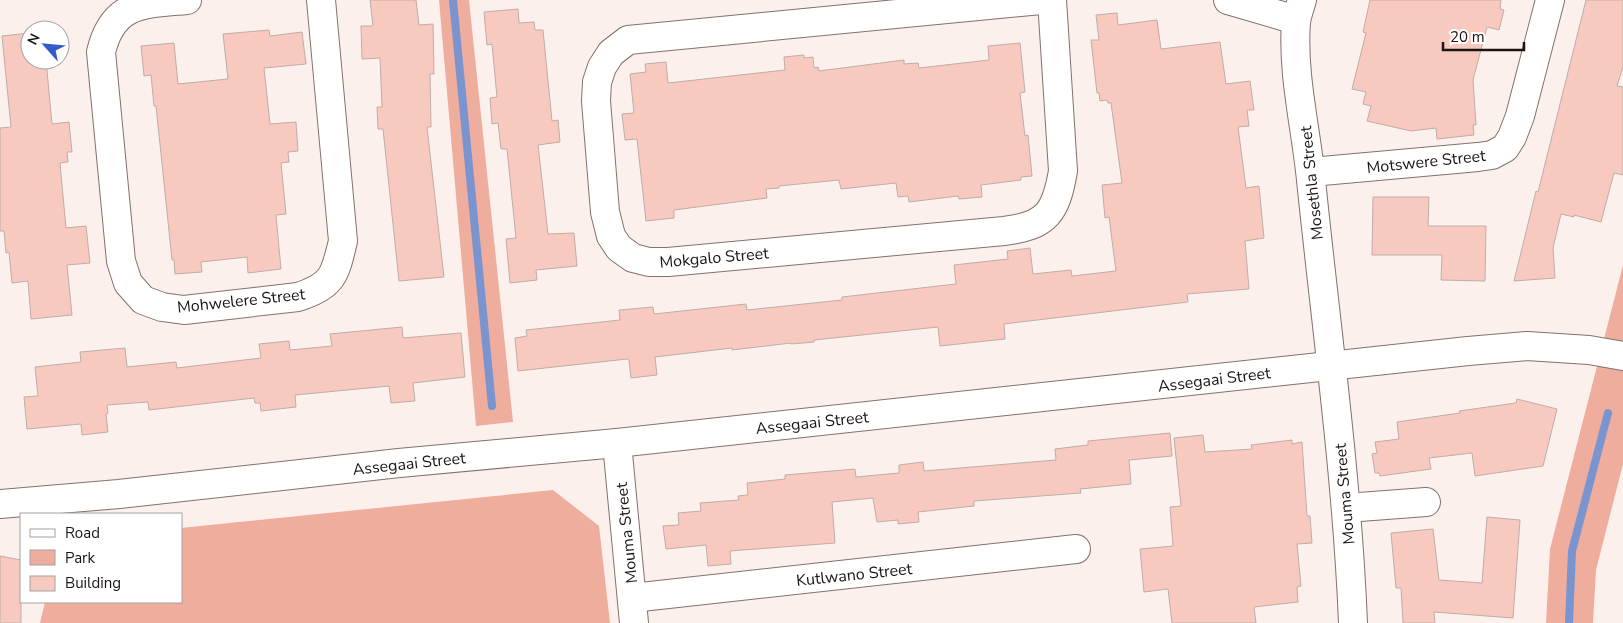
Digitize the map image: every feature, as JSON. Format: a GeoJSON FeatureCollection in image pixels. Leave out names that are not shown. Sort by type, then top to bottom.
{"type":"FeatureCollection","features":[{"type":"Feature","properties":{"kind":"street","name":"Mohwelere Street"},"geometry":{"type":"LineString","coordinates":[[187,0],[156,3],[133,8],[118,17],[105,34],[100,52],[121,261],[128,283],[143,300],[162,307],[184,310],[298,297],[316,292],[330,280],[336,268],[343,241],[321,0]]}},
{"type":"Feature","properties":{"kind":"street","name":"Mokgalo Street"},"geometry":{"type":"LineString","coordinates":[[1041,0],[628,40],[611,53],[602,67],[597,82],[597,110],[605,212],[610,236],[619,248],[633,258],[649,262],[668,262],[1022,229],[1038,223],[1052,208],[1060,191],[1062,171],[1052,0]]}},
{"type":"Feature","properties":{"kind":"street"},"geometry":{"type":"LineString","coordinates":[[1228,0],[1299,10]]}},
{"type":"Feature","properties":{"kind":"street","name":"Motswere Street"},"geometry":{"type":"LineString","coordinates":[[1311,172],[1478,157],[1492,155],[1505,148],[1512,137],[1520,116],[1550,0]]}},
{"type":"Feature","properties":{"kind":"street","name":"Mosethla Street"},"geometry":{"type":"LineString","coordinates":[[1299,10],[1296,62],[1311,172],[1332,366]]}},
{"type":"Feature","properties":{"kind":"street","name":"Assegaai Street"},"geometry":{"type":"LineString","coordinates":[[0,504],[119,494],[399,463],[617,443],[1527,346],[1589,350],[1623,356]]}},
{"type":"Feature","properties":{"kind":"street","name":"Mouma Street"},"geometry":{"type":"LineString","coordinates":[[1332,366],[1346,508],[1353,623]]}},
{"type":"Feature","properties":{"kind":"street","name":"Mouma Street"},"geometry":{"type":"LineString","coordinates":[[617,443],[633,611]]}},
{"type":"Feature","properties":{"kind":"street"},"geometry":{"type":"LineString","coordinates":[[1346,508],[1426,502]]}},
{"type":"Feature","properties":{"kind":"street","name":"Kutlwano Street"},"geometry":{"type":"LineString","coordinates":[[633,611],[1076,549]]}},
{"type":"Feature","properties":{"kind":"green space"},"geometry":{"type":"Polygon","coordinates":[[[439,0],[469,0],[513,422],[476,426],[439,0]]]}},
{"type":"Feature","properties":{"kind":"green space"},"geometry":{"type":"Polygon","coordinates":[[[1623,265],[1623,464],[1596,570],[1593,623],[1546,623],[1550,549],[1623,265]]]}},
{"type":"Feature","properties":{"kind":"green space"},"geometry":{"type":"Polygon","coordinates":[[[553,490],[599,526],[610,623],[40,623],[45,603],[182,603],[182,528],[553,490]]]}},
{"type":"Feature","properties":{"kind":"building"},"geometry":{"type":"Polygon","coordinates":[[[370,0],[416,0],[419,25],[433,24],[434,74],[430,74],[431,127],[427,127],[444,277],[399,281],[383,129],[378,129],[377,107],[382,107],[380,58],[362,59],[361,26],[373,26],[370,0]]]}},
{"type":"Feature","properties":{"kind":"building"},"geometry":{"type":"Polygon","coordinates":[[[1370,0],[1501,0],[1500,9],[1504,10],[1499,30],[1487,27],[1473,80],[1476,125],[1473,125],[1474,135],[1437,139],[1436,128],[1411,131],[1367,121],[1371,106],[1363,104],[1366,92],[1352,89],[1366,33],[1363,32],[1370,0]]]}},
{"type":"Feature","properties":{"kind":"building"},"geometry":{"type":"Polygon","coordinates":[[[1586,0],[1623,0],[1623,67],[1617,86],[1623,87],[1623,175],[1614,173],[1601,222],[1574,215],[1574,217],[1561,214],[1553,248],[1555,278],[1514,281],[1536,191],[1538,192],[1586,0]]]}},
{"type":"Feature","properties":{"kind":"building"},"geometry":{"type":"Polygon","coordinates":[[[518,9],[519,23],[534,22],[535,30],[543,30],[552,121],[558,120],[560,142],[538,145],[548,234],[574,233],[577,266],[536,270],[537,280],[510,283],[506,239],[516,238],[507,149],[501,149],[498,123],[492,124],[490,98],[497,97],[492,44],[487,45],[484,12],[518,9]]]}},
{"type":"Feature","properties":{"kind":"building"},"geometry":{"type":"Polygon","coordinates":[[[1117,13],[1118,25],[1157,20],[1161,49],[1220,42],[1226,84],[1250,81],[1254,110],[1247,110],[1249,126],[1238,127],[1246,188],[1259,186],[1264,238],[1245,241],[1249,289],[1187,294],[1188,302],[1004,324],[1005,339],[940,346],[938,327],[814,340],[814,342],[732,350],[732,348],[655,357],[657,375],[631,378],[629,360],[627,359],[518,371],[515,338],[527,336],[526,330],[620,320],[619,310],[653,307],[654,314],[746,304],[747,310],[842,300],[842,297],[956,284],[954,265],[1008,259],[1007,251],[1030,248],[1033,274],[1071,270],[1072,276],[1116,271],[1109,217],[1105,218],[1102,185],[1122,183],[1111,103],[1108,103],[1107,100],[1100,101],[1099,93],[1097,93],[1091,40],[1099,40],[1096,15],[1117,13]]]}},
{"type":"Feature","properties":{"kind":"building"},"geometry":{"type":"Polygon","coordinates":[[[269,30],[270,36],[302,32],[306,64],[264,68],[270,124],[296,122],[298,151],[288,152],[289,162],[281,163],[286,214],[276,215],[281,269],[248,273],[247,257],[201,262],[202,272],[175,274],[156,106],[154,106],[151,75],[144,76],[141,46],[174,43],[178,84],[228,79],[223,34],[269,30]]]}},
{"type":"Feature","properties":{"kind":"building"},"geometry":{"type":"Polygon","coordinates":[[[20,34],[20,70],[47,70],[52,124],[69,122],[72,152],[67,152],[68,162],[60,163],[66,228],[86,226],[90,263],[67,265],[72,315],[31,319],[28,281],[12,283],[9,252],[6,253],[4,231],[0,231],[0,128],[11,127],[2,36],[20,34]]]}},
{"type":"Feature","properties":{"kind":"building"},"geometry":{"type":"Polygon","coordinates":[[[1020,43],[1025,92],[1020,93],[1025,136],[1028,135],[1032,176],[1021,177],[1021,180],[981,185],[982,197],[959,199],[958,196],[909,202],[908,196],[898,197],[896,183],[841,189],[839,180],[779,186],[779,188],[766,189],[767,198],[674,210],[674,218],[646,221],[637,139],[625,140],[622,114],[634,113],[630,74],[646,72],[645,64],[666,62],[668,83],[785,70],[784,57],[804,55],[804,58],[813,57],[814,68],[818,67],[819,71],[904,60],[904,64],[918,63],[919,68],[989,60],[988,46],[1020,43]]]}},
{"type":"Feature","properties":{"kind":"building"},"geometry":{"type":"Polygon","coordinates":[[[1373,197],[1429,197],[1428,226],[1486,226],[1485,281],[1441,280],[1442,255],[1372,255],[1373,197]]]}},
{"type":"Feature","properties":{"kind":"building"},"geometry":{"type":"Polygon","coordinates":[[[402,327],[403,338],[461,333],[465,377],[413,383],[415,401],[391,403],[389,386],[295,395],[296,407],[261,411],[260,403],[255,403],[254,398],[149,410],[148,402],[107,405],[108,432],[82,435],[81,424],[27,429],[24,397],[38,396],[35,367],[81,362],[80,352],[125,348],[127,367],[176,362],[177,368],[261,358],[259,344],[289,341],[290,350],[332,346],[330,334],[402,327]]]}},
{"type":"Feature","properties":{"kind":"building"},"geometry":{"type":"Polygon","coordinates":[[[1517,399],[1557,409],[1543,466],[1475,476],[1472,453],[1429,458],[1431,469],[1380,476],[1379,473],[1375,473],[1372,454],[1377,453],[1375,442],[1399,439],[1397,422],[1516,403],[1517,399]]]}},
{"type":"Feature","properties":{"kind":"building"},"geometry":{"type":"Polygon","coordinates":[[[1170,433],[1172,456],[1129,460],[1131,484],[1080,489],[1081,493],[974,501],[974,506],[918,512],[919,522],[898,524],[898,520],[877,522],[873,498],[832,502],[835,543],[730,551],[731,564],[708,566],[706,545],[666,549],[663,526],[679,525],[678,513],[701,511],[700,503],[739,500],[738,496],[748,495],[747,483],[785,479],[785,475],[855,469],[856,477],[899,473],[899,465],[923,462],[924,471],[1056,460],[1055,449],[1088,445],[1088,441],[1170,433]]]}},
{"type":"Feature","properties":{"kind":"building"},"geometry":{"type":"Polygon","coordinates":[[[1203,435],[1205,452],[1252,449],[1251,445],[1292,440],[1292,444],[1302,442],[1307,516],[1310,516],[1312,543],[1297,544],[1301,586],[1297,587],[1298,602],[1254,607],[1256,623],[1172,623],[1168,589],[1144,592],[1140,549],[1173,546],[1170,507],[1181,506],[1174,438],[1203,435]]]}},
{"type":"Feature","properties":{"kind":"building"},"geometry":{"type":"Polygon","coordinates":[[[1487,517],[1520,520],[1513,618],[1434,612],[1435,623],[1403,623],[1401,588],[1396,588],[1391,533],[1433,529],[1439,580],[1482,583],[1487,517]]]}},
{"type":"Feature","properties":{"kind":"building"},"geometry":{"type":"Polygon","coordinates":[[[0,556],[20,560],[21,623],[0,623],[0,556]]]}},
{"type":"Feature","properties":{"kind":"waterway"},"geometry":{"type":"LineString","coordinates":[[453,0],[492,406]]}},
{"type":"Feature","properties":{"kind":"waterway"},"geometry":{"type":"LineString","coordinates":[[1569,623],[1572,551],[1608,413]]}}]}
